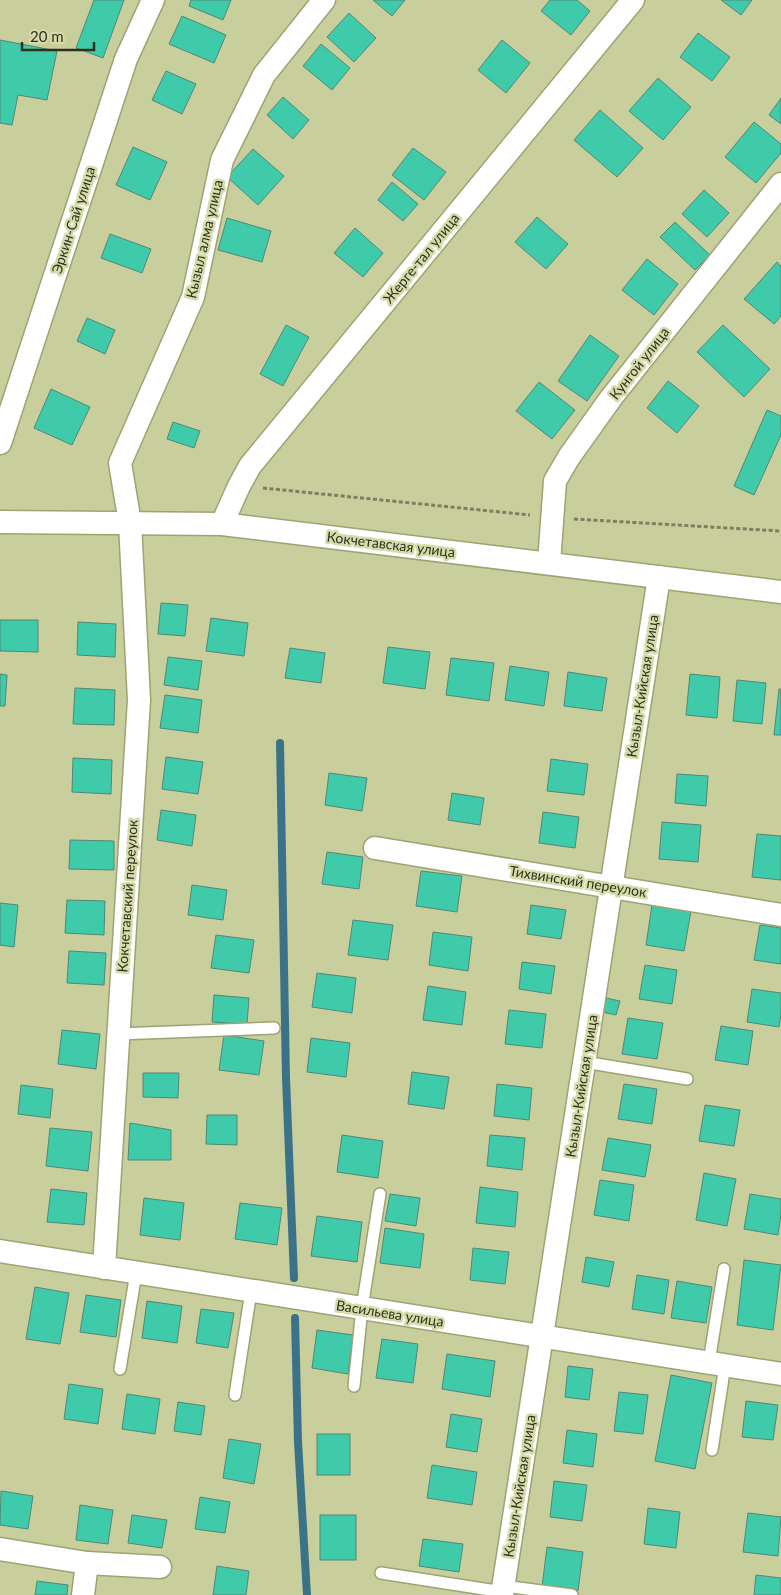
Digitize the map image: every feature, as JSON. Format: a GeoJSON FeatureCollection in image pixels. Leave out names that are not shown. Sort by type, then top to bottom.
{"type":"FeatureCollection","features":[{"type":"Feature","properties":{"kind":"street","name":"Эркин-Сай улица"},"geometry":{"type":"LineString","coordinates":[[0,443],[126,59],[153,0]]}},
{"type":"Feature","properties":{"kind":"street","name":"Кызыл алма улица"},"geometry":{"type":"LineString","coordinates":[[130,523],[120,463],[193,297],[222,160],[264,75],[324,0]]}},
{"type":"Feature","properties":{"kind":"street","name":"Жерге-тал улица"},"geometry":{"type":"LineString","coordinates":[[222,524],[238,486],[250,466],[633,0]]}},
{"type":"Feature","properties":{"kind":"street","name":"Кунгой улица"},"geometry":{"type":"LineString","coordinates":[[549,563],[555,481],[569,457],[611,398],[781,184]]}},
{"type":"Feature","properties":{"kind":"street","name":"Кокчетавская улица"},"geometry":{"type":"LineString","coordinates":[[0,522],[222,524],[781,592]]}},
{"type":"Feature","properties":{"kind":"street","name":"Кокчетавский переулок"},"geometry":{"type":"LineString","coordinates":[[104,1268],[139,700],[130,523]]}},
{"type":"Feature","properties":{"kind":"street","name":"Кызыл-Кийская улица"},"geometry":{"type":"LineString","coordinates":[[503,1591],[659,577]]}},
{"type":"Feature","properties":{"kind":"street","name":"Тихвинский переулок"},"geometry":{"type":"LineString","coordinates":[[374,848],[781,914]]}},
{"type":"Feature","properties":{"kind":"street","name":"Васильева улица"},"geometry":{"type":"LineString","coordinates":[[0,1251],[781,1374]]}},
{"type":"Feature","properties":{"kind":"street"},"geometry":{"type":"LineString","coordinates":[[0,1549],[87,1564],[160,1567]]}},
{"type":"Feature","properties":{"kind":"street"},"geometry":{"type":"LineString","coordinates":[[83,1595],[87,1564]]}},
{"type":"Feature","properties":{"kind":"lane"},"geometry":{"type":"LineString","coordinates":[[118,1034],[274,1028]]}},
{"type":"Feature","properties":{"kind":"lane"},"geometry":{"type":"LineString","coordinates":[[584,1062],[687,1079]]}},
{"type":"Feature","properties":{"kind":"lane"},"geometry":{"type":"LineString","coordinates":[[354,1386],[362,1308],[380,1194]]}},
{"type":"Feature","properties":{"kind":"lane"},"geometry":{"type":"LineString","coordinates":[[712,1450],[724,1269]]}},
{"type":"Feature","properties":{"kind":"lane"},"geometry":{"type":"LineString","coordinates":[[120,1370],[136,1273]]}},
{"type":"Feature","properties":{"kind":"lane"},"geometry":{"type":"LineString","coordinates":[[236,1395],[251,1291]]}},
{"type":"Feature","properties":{"kind":"lane"},"geometry":{"type":"LineString","coordinates":[[381,1573],[503,1591],[572,1595]]}},
{"type":"Feature","properties":{"kind":"path"},"geometry":{"type":"LineString","coordinates":[[258,488],[538,516]]}},
{"type":"Feature","properties":{"kind":"path"},"geometry":{"type":"LineString","coordinates":[[571,519],[781,530]]}},
{"type":"Feature","properties":{"kind":"building"},"geometry":{"type":"Polygon","coordinates":[[[94,0],[124,0],[103,58],[76,48],[94,0]]]}},
{"type":"Feature","properties":{"kind":"building"},"geometry":{"type":"Polygon","coordinates":[[[191,0],[231,0],[223,20],[189,6],[191,0]]]}},
{"type":"Feature","properties":{"kind":"building"},"geometry":{"type":"Polygon","coordinates":[[[373,0],[405,0],[392,16],[373,0]]]}},
{"type":"Feature","properties":{"kind":"building"},"geometry":{"type":"Polygon","coordinates":[[[550,0],[577,0],[590,11],[571,35],[541,11],[550,0]]]}},
{"type":"Feature","properties":{"kind":"building"},"geometry":{"type":"Polygon","coordinates":[[[721,0],[752,0],[741,15],[721,0]]]}},
{"type":"Feature","properties":{"kind":"building"},"geometry":{"type":"Polygon","coordinates":[[[349,13],[376,38],[354,62],[327,37],[349,13]]]}},
{"type":"Feature","properties":{"kind":"building"},"geometry":{"type":"Polygon","coordinates":[[[182,16],[226,35],[214,63],[169,44],[182,16]]]}},
{"type":"Feature","properties":{"kind":"building"},"geometry":{"type":"Polygon","coordinates":[[[698,33],[730,57],[712,81],[680,57],[698,33]]]}},
{"type":"Feature","properties":{"kind":"building"},"geometry":{"type":"Polygon","coordinates":[[[0,40],[57,51],[47,100],[18,95],[12,125],[0,123],[0,40]]]}},
{"type":"Feature","properties":{"kind":"building"},"geometry":{"type":"Polygon","coordinates":[[[502,40],[530,63],[506,93],[478,70],[502,40]]]}},
{"type":"Feature","properties":{"kind":"building"},"geometry":{"type":"Polygon","coordinates":[[[321,44],[350,68],[332,90],[303,66],[321,44]]]}},
{"type":"Feature","properties":{"kind":"building"},"geometry":{"type":"Polygon","coordinates":[[[166,71],[196,84],[182,114],[152,100],[166,71]]]}},
{"type":"Feature","properties":{"kind":"building"},"geometry":{"type":"Polygon","coordinates":[[[658,78],[691,107],[663,140],[629,111],[658,78]]]}},
{"type":"Feature","properties":{"kind":"building"},"geometry":{"type":"Polygon","coordinates":[[[283,97],[309,120],[293,139],[267,115],[283,97]]]}},
{"type":"Feature","properties":{"kind":"building"},"geometry":{"type":"Polygon","coordinates":[[[781,98],[781,124],[769,115],[781,98]]]}},
{"type":"Feature","properties":{"kind":"building"},"geometry":{"type":"Polygon","coordinates":[[[600,110],[643,148],[617,177],[574,140],[600,110]]]}},
{"type":"Feature","properties":{"kind":"building"},"geometry":{"type":"Polygon","coordinates":[[[754,122],[781,144],[781,153],[756,183],[725,157],[754,122]]]}},
{"type":"Feature","properties":{"kind":"building"},"geometry":{"type":"Polygon","coordinates":[[[133,147],[167,162],[150,200],[116,185],[133,147]]]}},
{"type":"Feature","properties":{"kind":"building"},"geometry":{"type":"Polygon","coordinates":[[[413,148],[446,172],[424,200],[392,175],[413,148]]]}},
{"type":"Feature","properties":{"kind":"building"},"geometry":{"type":"Polygon","coordinates":[[[253,149],[284,176],[258,205],[227,177],[253,149]]]}},
{"type":"Feature","properties":{"kind":"building"},"geometry":{"type":"Polygon","coordinates":[[[392,182],[418,204],[403,221],[378,200],[392,182]]]}},
{"type":"Feature","properties":{"kind":"building"},"geometry":{"type":"Polygon","coordinates":[[[704,190],[729,213],[707,237],[682,214],[704,190]]]}},
{"type":"Feature","properties":{"kind":"building"},"geometry":{"type":"Polygon","coordinates":[[[537,217],[568,244],[546,269],[515,242],[537,217]]]}},
{"type":"Feature","properties":{"kind":"building"},"geometry":{"type":"Polygon","coordinates":[[[227,218],[271,231],[262,262],[218,250],[227,218]]]}},
{"type":"Feature","properties":{"kind":"building"},"geometry":{"type":"Polygon","coordinates":[[[675,222],[710,255],[695,270],[660,237],[675,222]]]}},
{"type":"Feature","properties":{"kind":"building"},"geometry":{"type":"Polygon","coordinates":[[[355,228],[383,253],[363,277],[334,253],[355,228]]]}},
{"type":"Feature","properties":{"kind":"building"},"geometry":{"type":"Polygon","coordinates":[[[110,234],[151,249],[142,273],[101,258],[110,234]]]}},
{"type":"Feature","properties":{"kind":"building"},"geometry":{"type":"Polygon","coordinates":[[[647,259],[678,284],[654,315],[622,290],[647,259]]]}},
{"type":"Feature","properties":{"kind":"building"},"geometry":{"type":"Polygon","coordinates":[[[777,262],[781,266],[781,316],[774,324],[744,299],[777,262]]]}},
{"type":"Feature","properties":{"kind":"building"},"geometry":{"type":"Polygon","coordinates":[[[87,318],[115,330],[105,354],[77,341],[87,318]]]}},
{"type":"Feature","properties":{"kind":"building"},"geometry":{"type":"Polygon","coordinates":[[[286,325],[309,337],[283,386],[260,374],[286,325]]]}},
{"type":"Feature","properties":{"kind":"building"},"geometry":{"type":"Polygon","coordinates":[[[723,325],[770,369],[744,397],[697,352],[723,325]]]}},
{"type":"Feature","properties":{"kind":"building"},"geometry":{"type":"Polygon","coordinates":[[[590,335],[619,356],[587,401],[558,381],[590,335]]]}},
{"type":"Feature","properties":{"kind":"building"},"geometry":{"type":"Polygon","coordinates":[[[668,381],[699,406],[677,433],[647,408],[668,381]]]}},
{"type":"Feature","properties":{"kind":"building"},"geometry":{"type":"Polygon","coordinates":[[[539,382],[575,410],[552,439],[516,411],[539,382]]]}},
{"type":"Feature","properties":{"kind":"building"},"geometry":{"type":"Polygon","coordinates":[[[51,389],[90,407],[72,445],[34,428],[51,389]]]}},
{"type":"Feature","properties":{"kind":"building"},"geometry":{"type":"Polygon","coordinates":[[[767,410],[781,416],[781,435],[754,495],[734,486],[767,410]]]}},
{"type":"Feature","properties":{"kind":"building"},"geometry":{"type":"Polygon","coordinates":[[[173,422],[200,431],[194,448],[167,439],[173,422]]]}},
{"type":"Feature","properties":{"kind":"building"},"geometry":{"type":"Polygon","coordinates":[[[161,603],[188,605],[185,636],[158,634],[161,603]]]}},
{"type":"Feature","properties":{"kind":"building"},"geometry":{"type":"Polygon","coordinates":[[[211,618],[248,623],[244,656],[206,651],[211,618]]]}},
{"type":"Feature","properties":{"kind":"building"},"geometry":{"type":"Polygon","coordinates":[[[0,620],[38,620],[38,652],[0,651],[0,620]]]}},
{"type":"Feature","properties":{"kind":"building"},"geometry":{"type":"Polygon","coordinates":[[[78,622],[116,624],[115,657],[77,655],[78,622]]]}},
{"type":"Feature","properties":{"kind":"building"},"geometry":{"type":"Polygon","coordinates":[[[388,647],[430,652],[425,689],[383,683],[388,647]]]}},
{"type":"Feature","properties":{"kind":"building"},"geometry":{"type":"Polygon","coordinates":[[[290,648],[325,653],[321,683],[285,678],[290,648]]]}},
{"type":"Feature","properties":{"kind":"building"},"geometry":{"type":"Polygon","coordinates":[[[168,657],[202,661],[198,690],[164,685],[168,657]]]}},
{"type":"Feature","properties":{"kind":"building"},"geometry":{"type":"Polygon","coordinates":[[[451,658],[494,663],[489,701],[446,695],[451,658]]]}},
{"type":"Feature","properties":{"kind":"building"},"geometry":{"type":"Polygon","coordinates":[[[510,666],[549,672],[544,706],[505,700],[510,666]]]}},
{"type":"Feature","properties":{"kind":"building"},"geometry":{"type":"Polygon","coordinates":[[[568,672],[607,678],[602,711],[564,706],[568,672]]]}},
{"type":"Feature","properties":{"kind":"building"},"geometry":{"type":"Polygon","coordinates":[[[0,674],[7,675],[5,706],[0,706],[0,674]]]}},
{"type":"Feature","properties":{"kind":"building"},"geometry":{"type":"Polygon","coordinates":[[[690,674],[720,677],[717,718],[686,715],[690,674]]]}},
{"type":"Feature","properties":{"kind":"building"},"geometry":{"type":"Polygon","coordinates":[[[737,680],[766,683],[762,724],[733,721],[737,680]]]}},
{"type":"Feature","properties":{"kind":"building"},"geometry":{"type":"Polygon","coordinates":[[[75,688],[115,690],[114,725],[73,724],[75,688]]]}},
{"type":"Feature","properties":{"kind":"building"},"geometry":{"type":"Polygon","coordinates":[[[779,689],[781,689],[781,735],[774,735],[779,689]]]}},
{"type":"Feature","properties":{"kind":"building"},"geometry":{"type":"Polygon","coordinates":[[[165,695],[202,700],[198,733],[160,728],[165,695]]]}},
{"type":"Feature","properties":{"kind":"building"},"geometry":{"type":"Polygon","coordinates":[[[166,757],[203,762],[198,794],[162,789],[166,757]]]}},
{"type":"Feature","properties":{"kind":"building"},"geometry":{"type":"Polygon","coordinates":[[[73,758],[112,760],[111,794],[72,792],[73,758]]]}},
{"type":"Feature","properties":{"kind":"building"},"geometry":{"type":"Polygon","coordinates":[[[551,759],[588,764],[584,795],[547,791],[551,759]]]}},
{"type":"Feature","properties":{"kind":"building"},"geometry":{"type":"Polygon","coordinates":[[[329,773],[367,778],[362,811],[325,805],[329,773]]]}},
{"type":"Feature","properties":{"kind":"building"},"geometry":{"type":"Polygon","coordinates":[[[677,774],[708,776],[706,806],[675,803],[677,774]]]}},
{"type":"Feature","properties":{"kind":"building"},"geometry":{"type":"Polygon","coordinates":[[[452,793],[484,798],[480,825],[448,820],[452,793]]]}},
{"type":"Feature","properties":{"kind":"building"},"geometry":{"type":"Polygon","coordinates":[[[161,810],[196,815],[192,846],[157,840],[161,810]]]}},
{"type":"Feature","properties":{"kind":"building"},"geometry":{"type":"Polygon","coordinates":[[[543,812],[579,817],[575,848],[539,843],[543,812]]]}},
{"type":"Feature","properties":{"kind":"building"},"geometry":{"type":"Polygon","coordinates":[[[662,822],[701,825],[698,862],[659,859],[662,822]]]}},
{"type":"Feature","properties":{"kind":"building"},"geometry":{"type":"Polygon","coordinates":[[[757,834],[781,836],[781,880],[752,877],[757,834]]]}},
{"type":"Feature","properties":{"kind":"building"},"geometry":{"type":"Polygon","coordinates":[[[70,840],[114,841],[114,870],[69,869],[70,840]]]}},
{"type":"Feature","properties":{"kind":"building"},"geometry":{"type":"Polygon","coordinates":[[[327,852],[363,857],[359,889],[322,884],[327,852]]]}},
{"type":"Feature","properties":{"kind":"building"},"geometry":{"type":"Polygon","coordinates":[[[421,871],[462,876],[457,912],[416,906],[421,871]]]}},
{"type":"Feature","properties":{"kind":"building"},"geometry":{"type":"Polygon","coordinates":[[[192,885],[227,890],[223,920],[188,915],[192,885]]]}},
{"type":"Feature","properties":{"kind":"building"},"geometry":{"type":"Polygon","coordinates":[[[67,900],[105,901],[104,935],[65,933],[67,900]]]}},
{"type":"Feature","properties":{"kind":"building"},"geometry":{"type":"Polygon","coordinates":[[[0,903],[18,905],[14,947],[0,945],[0,903]]]}},
{"type":"Feature","properties":{"kind":"building"},"geometry":{"type":"Polygon","coordinates":[[[531,905],[566,910],[561,939],[527,934],[531,905]]]}},
{"type":"Feature","properties":{"kind":"building"},"geometry":{"type":"Polygon","coordinates":[[[652,905],[691,911],[684,951],[646,945],[652,905]]]}},
{"type":"Feature","properties":{"kind":"building"},"geometry":{"type":"Polygon","coordinates":[[[353,920],[393,925],[388,960],[348,955],[353,920]]]}},
{"type":"Feature","properties":{"kind":"building"},"geometry":{"type":"Polygon","coordinates":[[[760,925],[781,928],[781,964],[754,960],[760,925]]]}},
{"type":"Feature","properties":{"kind":"building"},"geometry":{"type":"Polygon","coordinates":[[[433,932],[472,937],[468,971],[429,965],[433,932]]]}},
{"type":"Feature","properties":{"kind":"building"},"geometry":{"type":"Polygon","coordinates":[[[216,935],[254,940],[249,973],[211,968],[216,935]]]}},
{"type":"Feature","properties":{"kind":"building"},"geometry":{"type":"Polygon","coordinates":[[[69,951],[106,953],[104,985],[67,983],[69,951]]]}},
{"type":"Feature","properties":{"kind":"building"},"geometry":{"type":"Polygon","coordinates":[[[522,962],[555,966],[551,994],[519,989],[522,962]]]}},
{"type":"Feature","properties":{"kind":"building"},"geometry":{"type":"Polygon","coordinates":[[[645,965],[677,970],[672,1004],[639,999],[645,965]]]}},
{"type":"Feature","properties":{"kind":"building"},"geometry":{"type":"Polygon","coordinates":[[[317,973],[356,978],[352,1013],[312,1007],[317,973]]]}},
{"type":"Feature","properties":{"kind":"building"},"geometry":{"type":"Polygon","coordinates":[[[428,986],[466,992],[462,1025],[423,1020],[428,986]]]}},
{"type":"Feature","properties":{"kind":"building"},"geometry":{"type":"Polygon","coordinates":[[[752,989],[781,993],[779,1027],[747,1022],[752,989]]]}},
{"type":"Feature","properties":{"kind":"building"},"geometry":{"type":"Polygon","coordinates":[[[214,995],[249,998],[247,1024],[212,1022],[214,995]]]}},
{"type":"Feature","properties":{"kind":"building"},"geometry":{"type":"Polygon","coordinates":[[[606,998],[620,1001],[616,1015],[602,1012],[606,998]]]}},
{"type":"Feature","properties":{"kind":"building"},"geometry":{"type":"Polygon","coordinates":[[[509,1010],[546,1014],[542,1048],[505,1044],[509,1010]]]}},
{"type":"Feature","properties":{"kind":"building"},"geometry":{"type":"Polygon","coordinates":[[[628,1018],[663,1023],[657,1059],[622,1054],[628,1018]]]}},
{"type":"Feature","properties":{"kind":"building"},"geometry":{"type":"Polygon","coordinates":[[[721,1026],[753,1031],[748,1065],[715,1060],[721,1026]]]}},
{"type":"Feature","properties":{"kind":"building"},"geometry":{"type":"Polygon","coordinates":[[[62,1030],[100,1034],[96,1069],[58,1064],[62,1030]]]}},
{"type":"Feature","properties":{"kind":"building"},"geometry":{"type":"Polygon","coordinates":[[[224,1035],[264,1041],[259,1075],[219,1070],[224,1035]]]}},
{"type":"Feature","properties":{"kind":"building"},"geometry":{"type":"Polygon","coordinates":[[[311,1038],[350,1043],[346,1077],[307,1072],[311,1038]]]}},
{"type":"Feature","properties":{"kind":"building"},"geometry":{"type":"Polygon","coordinates":[[[412,1072],[449,1077],[444,1109],[408,1104],[412,1072]]]}},
{"type":"Feature","properties":{"kind":"building"},"geometry":{"type":"Polygon","coordinates":[[[143,1073],[179,1073],[178,1098],[143,1097],[143,1073]]]}},
{"type":"Feature","properties":{"kind":"building"},"geometry":{"type":"Polygon","coordinates":[[[497,1084],[532,1088],[529,1120],[494,1116],[497,1084]]]}},
{"type":"Feature","properties":{"kind":"building"},"geometry":{"type":"Polygon","coordinates":[[[624,1084],[657,1089],[652,1124],[618,1119],[624,1084]]]}},
{"type":"Feature","properties":{"kind":"building"},"geometry":{"type":"Polygon","coordinates":[[[21,1085],[53,1089],[50,1118],[18,1114],[21,1085]]]}},
{"type":"Feature","properties":{"kind":"building"},"geometry":{"type":"Polygon","coordinates":[[[705,1105],[740,1110],[734,1146],[699,1141],[705,1105]]]}},
{"type":"Feature","properties":{"kind":"building"},"geometry":{"type":"Polygon","coordinates":[[[207,1115],[237,1115],[237,1145],[206,1144],[207,1115]]]}},
{"type":"Feature","properties":{"kind":"building"},"geometry":{"type":"Polygon","coordinates":[[[130,1123],[171,1130],[171,1160],[128,1160],[130,1123]]]}},
{"type":"Feature","properties":{"kind":"building"},"geometry":{"type":"Polygon","coordinates":[[[50,1128],[92,1132],[88,1171],[46,1166],[50,1128]]]}},
{"type":"Feature","properties":{"kind":"building"},"geometry":{"type":"Polygon","coordinates":[[[342,1135],[383,1141],[378,1178],[337,1172],[342,1135]]]}},
{"type":"Feature","properties":{"kind":"building"},"geometry":{"type":"Polygon","coordinates":[[[490,1135],[525,1138],[522,1170],[487,1166],[490,1135]]]}},
{"type":"Feature","properties":{"kind":"building"},"geometry":{"type":"Polygon","coordinates":[[[608,1138],[651,1145],[645,1177],[602,1170],[608,1138]]]}},
{"type":"Feature","properties":{"kind":"building"},"geometry":{"type":"Polygon","coordinates":[[[704,1173],[736,1179],[727,1226],[696,1220],[704,1173]]]}},
{"type":"Feature","properties":{"kind":"building"},"geometry":{"type":"Polygon","coordinates":[[[600,1180],[634,1185],[629,1221],[594,1215],[600,1180]]]}},
{"type":"Feature","properties":{"kind":"building"},"geometry":{"type":"Polygon","coordinates":[[[480,1187],[518,1192],[515,1227],[476,1223],[480,1187]]]}},
{"type":"Feature","properties":{"kind":"building"},"geometry":{"type":"Polygon","coordinates":[[[51,1189],[87,1193],[84,1225],[47,1222],[51,1189]]]}},
{"type":"Feature","properties":{"kind":"building"},"geometry":{"type":"Polygon","coordinates":[[[390,1194],[420,1198],[416,1226],[385,1221],[390,1194]]]}},
{"type":"Feature","properties":{"kind":"building"},"geometry":{"type":"Polygon","coordinates":[[[750,1194],[781,1199],[778,1235],[744,1229],[750,1194]]]}},
{"type":"Feature","properties":{"kind":"building"},"geometry":{"type":"Polygon","coordinates":[[[144,1198],[184,1203],[180,1240],[140,1235],[144,1198]]]}},
{"type":"Feature","properties":{"kind":"building"},"geometry":{"type":"Polygon","coordinates":[[[240,1203],[282,1208],[277,1245],[235,1239],[240,1203]]]}},
{"type":"Feature","properties":{"kind":"building"},"geometry":{"type":"Polygon","coordinates":[[[317,1216],[362,1222],[357,1262],[311,1256],[317,1216]]]}},
{"type":"Feature","properties":{"kind":"building"},"geometry":{"type":"Polygon","coordinates":[[[385,1228],[424,1234],[420,1268],[380,1263],[385,1228]]]}},
{"type":"Feature","properties":{"kind":"building"},"geometry":{"type":"Polygon","coordinates":[[[473,1248],[509,1252],[505,1284],[470,1280],[473,1248]]]}},
{"type":"Feature","properties":{"kind":"building"},"geometry":{"type":"Polygon","coordinates":[[[586,1257],[614,1262],[609,1287],[582,1282],[586,1257]]]}},
{"type":"Feature","properties":{"kind":"building"},"geometry":{"type":"Polygon","coordinates":[[[744,1260],[781,1265],[773,1330],[737,1325],[744,1260]]]}},
{"type":"Feature","properties":{"kind":"building"},"geometry":{"type":"Polygon","coordinates":[[[637,1275],[669,1280],[664,1314],[632,1309],[637,1275]]]}},
{"type":"Feature","properties":{"kind":"building"},"geometry":{"type":"Polygon","coordinates":[[[677,1281],[712,1287],[706,1323],[671,1318],[677,1281]]]}},
{"type":"Feature","properties":{"kind":"building"},"geometry":{"type":"Polygon","coordinates":[[[35,1287],[69,1293],[60,1344],[26,1339],[35,1287]]]}},
{"type":"Feature","properties":{"kind":"building"},"geometry":{"type":"Polygon","coordinates":[[[86,1295],[121,1300],[116,1337],[80,1332],[86,1295]]]}},
{"type":"Feature","properties":{"kind":"building"},"geometry":{"type":"Polygon","coordinates":[[[147,1301],[182,1306],[177,1343],[142,1338],[147,1301]]]}},
{"type":"Feature","properties":{"kind":"building"},"geometry":{"type":"Polygon","coordinates":[[[201,1309],[234,1313],[228,1348],[196,1343],[201,1309]]]}},
{"type":"Feature","properties":{"kind":"building"},"geometry":{"type":"Polygon","coordinates":[[[317,1330],[353,1335],[348,1374],[312,1368],[317,1330]]]}},
{"type":"Feature","properties":{"kind":"building"},"geometry":{"type":"Polygon","coordinates":[[[382,1339],[418,1344],[413,1383],[376,1378],[382,1339]]]}},
{"type":"Feature","properties":{"kind":"building"},"geometry":{"type":"Polygon","coordinates":[[[447,1354],[495,1361],[490,1397],[442,1389],[447,1354]]]}},
{"type":"Feature","properties":{"kind":"building"},"geometry":{"type":"Polygon","coordinates":[[[568,1366],[593,1369],[589,1400],[565,1397],[568,1366]]]}},
{"type":"Feature","properties":{"kind":"building"},"geometry":{"type":"Polygon","coordinates":[[[671,1375],[712,1383],[695,1469],[655,1461],[671,1375]]]}},
{"type":"Feature","properties":{"kind":"building"},"geometry":{"type":"Polygon","coordinates":[[[69,1384],[103,1389],[98,1424],[64,1419],[69,1384]]]}},
{"type":"Feature","properties":{"kind":"building"},"geometry":{"type":"Polygon","coordinates":[[[619,1392],[648,1395],[643,1434],[614,1431],[619,1392]]]}},
{"type":"Feature","properties":{"kind":"building"},"geometry":{"type":"Polygon","coordinates":[[[127,1394],[160,1399],[155,1434],[122,1429],[127,1394]]]}},
{"type":"Feature","properties":{"kind":"building"},"geometry":{"type":"Polygon","coordinates":[[[746,1401],[778,1405],[773,1440],[742,1437],[746,1401]]]}},
{"type":"Feature","properties":{"kind":"building"},"geometry":{"type":"Polygon","coordinates":[[[178,1402],[205,1406],[201,1435],[174,1431],[178,1402]]]}},
{"type":"Feature","properties":{"kind":"building"},"geometry":{"type":"Polygon","coordinates":[[[451,1414],[482,1419],[477,1452],[446,1447],[451,1414]]]}},
{"type":"Feature","properties":{"kind":"building"},"geometry":{"type":"Polygon","coordinates":[[[567,1430],[597,1434],[593,1467],[563,1463],[567,1430]]]}},
{"type":"Feature","properties":{"kind":"building"},"geometry":{"type":"Polygon","coordinates":[[[317,1434],[350,1434],[350,1475],[317,1475],[317,1434]]]}},
{"type":"Feature","properties":{"kind":"building"},"geometry":{"type":"Polygon","coordinates":[[[229,1439],[261,1444],[254,1484],[223,1478],[229,1439]]]}},
{"type":"Feature","properties":{"kind":"building"},"geometry":{"type":"Polygon","coordinates":[[[432,1465],[477,1472],[472,1505],[427,1498],[432,1465]]]}},
{"type":"Feature","properties":{"kind":"building"},"geometry":{"type":"Polygon","coordinates":[[[554,1481],[587,1485],[582,1521],[550,1517],[554,1481]]]}},
{"type":"Feature","properties":{"kind":"building"},"geometry":{"type":"Polygon","coordinates":[[[1,1491],[33,1496],[28,1529],[0,1525],[1,1491]]]}},
{"type":"Feature","properties":{"kind":"building"},"geometry":{"type":"Polygon","coordinates":[[[200,1497],[230,1502],[225,1533],[195,1529],[200,1497]]]}},
{"type":"Feature","properties":{"kind":"building"},"geometry":{"type":"Polygon","coordinates":[[[80,1505],[113,1510],[108,1544],[76,1540],[80,1505]]]}},
{"type":"Feature","properties":{"kind":"building"},"geometry":{"type":"Polygon","coordinates":[[[648,1508],[680,1512],[676,1548],[644,1544],[648,1508]]]}},
{"type":"Feature","properties":{"kind":"building"},"geometry":{"type":"Polygon","coordinates":[[[748,1513],[781,1517],[778,1556],[743,1552],[748,1513]]]}},
{"type":"Feature","properties":{"kind":"building"},"geometry":{"type":"Polygon","coordinates":[[[132,1515],[167,1520],[162,1548],[128,1543],[132,1515]]]}},
{"type":"Feature","properties":{"kind":"building"},"geometry":{"type":"Polygon","coordinates":[[[320,1515],[356,1515],[356,1560],[320,1560],[320,1515]]]}},
{"type":"Feature","properties":{"kind":"building"},"geometry":{"type":"Polygon","coordinates":[[[423,1539],[463,1544],[459,1572],[419,1566],[423,1539]]]}},
{"type":"Feature","properties":{"kind":"building"},"geometry":{"type":"Polygon","coordinates":[[[547,1547],[583,1552],[578,1591],[542,1587],[547,1547]]]}},
{"type":"Feature","properties":{"kind":"building"},"geometry":{"type":"Polygon","coordinates":[[[217,1566],[249,1571],[246,1595],[213,1595],[217,1566]]]}},
{"type":"Feature","properties":{"kind":"building"},"geometry":{"type":"Polygon","coordinates":[[[756,1575],[781,1578],[781,1595],[754,1595],[756,1575]]]}},
{"type":"Feature","properties":{"kind":"building"},"geometry":{"type":"Polygon","coordinates":[[[37,1581],[68,1585],[67,1595],[35,1595],[37,1581]]]}},
{"type":"Feature","properties":{"kind":"waterway"},"geometry":{"type":"LineString","coordinates":[[280,743],[286,1078],[294,1278]]}},
{"type":"Feature","properties":{"kind":"waterway"},"geometry":{"type":"LineString","coordinates":[[295,1318],[298,1442],[307,1595]]}}]}
